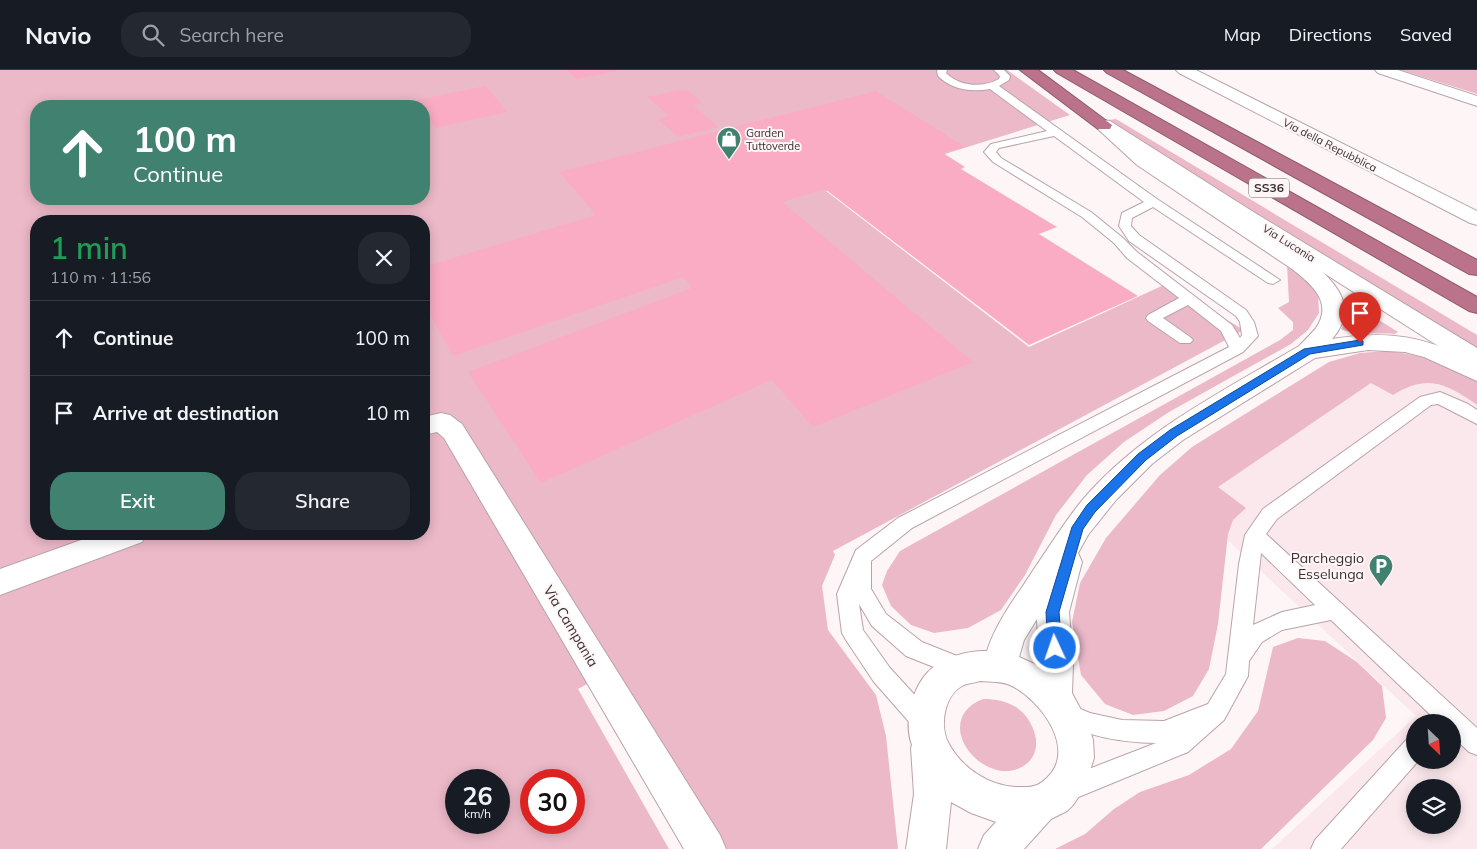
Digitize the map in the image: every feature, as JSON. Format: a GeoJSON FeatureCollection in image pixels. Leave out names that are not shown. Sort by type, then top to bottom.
{"type":"FeatureCollection","features":[{"type":"Feature","properties":{"kind":"highway"},"geometry":{"type":"LineString","coordinates":[[1028,70],[1104,125]]}},
{"type":"Feature","properties":{"kind":"highway","name":"SS36"},"geometry":{"type":"LineString","coordinates":[[1062,70],[1477,306]]}},
{"type":"Feature","properties":{"kind":"highway","name":"SS36"},"geometry":{"type":"LineString","coordinates":[[1112,70],[1477,269]]}},
{"type":"Feature","properties":{"kind":"street","name":"Via della Repubblica"},"geometry":{"type":"LineString","coordinates":[[1184,70],[1477,219]]}},
{"type":"Feature","properties":{"kind":"street"},"geometry":{"type":"LineString","coordinates":[[1384,70],[1477,100]]}},
{"type":"Feature","properties":{"kind":"street"},"geometry":{"type":"LineString","coordinates":[[999,666],[1009,635],[1091,509],[1148,452],[1174,433],[1308,351],[1328,328],[1333,314],[1332,298],[1321,281],[1300,264],[1144,162],[1104,125]]}},
{"type":"Feature","properties":{"kind":"street","name":"Via Lucania"},"geometry":{"type":"LineString","coordinates":[[1104,125],[1477,359]]}},
{"type":"Feature","properties":{"kind":"street"},"geometry":{"type":"LineString","coordinates":[[1308,351],[1372,342],[1405,344],[1439,354],[1477,373]]}},
{"type":"Feature","properties":{"kind":"street","name":"Via Campania"},"geometry":{"type":"LineString","coordinates":[[430,425],[441,422],[454,431],[706,849]]}},
{"type":"Feature","properties":{"kind":"street"},"geometry":{"type":"LineString","coordinates":[[1060,706],[1052,612],[1078,527]]}},
{"type":"Feature","properties":{"kind":"street"},"geometry":{"type":"LineString","coordinates":[[0,582],[115,540]]}},
{"type":"Feature","properties":{"kind":"street"},"geometry":{"type":"LineString","coordinates":[[926,849],[933,794],[927,732],[928,705],[936,689],[948,676],[964,669],[980,666],[999,666],[1018,672],[1037,683],[1060,706],[1075,735],[1076,756],[1071,776],[998,849]]}},
{"type":"Feature","properties":{"kind":"street"},"geometry":{"type":"LineString","coordinates":[[927,732],[937,760],[951,778],[970,794],[992,803],[1015,808],[1048,799]]}},
{"type":"Feature","properties":{"kind":"lane"},"geometry":{"type":"LineString","coordinates":[[942,70],[944,78],[960,85],[982,87],[992,86],[1004,80],[1005,76],[999,70]]}},
{"type":"Feature","properties":{"kind":"lane"},"geometry":{"type":"LineString","coordinates":[[992,86],[1153,202],[1273,280]]}},
{"type":"Feature","properties":{"kind":"lane"},"geometry":{"type":"LineString","coordinates":[[1055,132],[995,146],[990,152],[997,160],[1101,224],[1120,240],[1132,255],[1227,328],[1238,350]]}},
{"type":"Feature","properties":{"kind":"lane"},"geometry":{"type":"LineString","coordinates":[[927,732],[882,676],[853,633],[847,594],[863,556],[905,523],[1238,350],[1250,336],[1247,322],[1241,313],[1134,238],[1125,226],[1126,216],[1153,202]]}},
{"type":"Feature","properties":{"kind":"lane"},"geometry":{"type":"LineString","coordinates":[[1186,340],[1153,318],[1189,299]]}},
{"type":"Feature","properties":{"kind":"lane"},"geometry":{"type":"LineString","coordinates":[[1048,799],[1180,744],[1216,712],[1237,676],[1249,564],[1255,535],[1270,514],[1426,402],[1440,398],[1462,408],[1477,418]]}},
{"type":"Feature","properties":{"kind":"lane"},"geometry":{"type":"LineString","coordinates":[[1255,535],[1335,610],[1436,714]]}},
{"type":"Feature","properties":{"kind":"lane"},"geometry":{"type":"LineString","coordinates":[[863,556],[861,590],[880,620],[914,649],[964,669]]}},
{"type":"Feature","properties":{"kind":"lane"},"geometry":{"type":"LineString","coordinates":[[1240,658],[1256,635],[1272,626],[1296,618],[1335,610]]}},
{"type":"Feature","properties":{"kind":"lane"},"geometry":{"type":"LineString","coordinates":[[1060,706],[1089,724],[1122,731],[1164,732],[1216,712]]}},
{"type":"Feature","properties":{"kind":"lane"},"geometry":{"type":"LineString","coordinates":[[1461,733],[1477,744]]}},
{"type":"Feature","properties":{"kind":"lane"},"geometry":{"type":"LineString","coordinates":[[1324,849],[1406,757]]}},
{"type":"Feature","properties":{"kind":"shaded area"},"geometry":{"type":"Polygon","coordinates":[[[0,70],[1007,70],[1070,115],[826,191],[1029,347],[1166,284],[1244,330],[833,551],[835,555],[822,586],[828,630],[876,695],[886,736],[898,849],[723,849],[615,669],[578,689],[669,849],[0,849],[0,70]]]}},
{"type":"Feature","properties":{"kind":"shaded area"},"geometry":{"type":"Polygon","coordinates":[[[1401,70],[1477,70],[1477,94],[1401,70]]]}},
{"type":"Feature","properties":{"kind":"shaded area"},"geometry":{"type":"Polygon","coordinates":[[[1116,119],[1477,335],[1477,352],[1221,194],[1109,120],[1116,119]]]}},
{"type":"Feature","properties":{"kind":"shaded area"},"geometry":{"type":"Polygon","coordinates":[[[1287,264],[1306,278],[1318,294],[1319,313],[1308,330],[1291,344],[1169,412],[1124,442],[1087,475],[1056,515],[1025,575],[1001,610],[968,628],[934,633],[911,625],[891,606],[882,585],[887,571],[900,551],[1280,340],[1293,330],[1293,322],[1278,308],[1289,302],[1287,264]]]}},
{"type":"Feature","properties":{"kind":"shaded area"},"geometry":{"type":"Polygon","coordinates":[[[1346,303],[1352,303],[1398,332],[1395,334],[1366,333],[1341,329],[1349,315],[1346,303]]]}},
{"type":"Feature","properties":{"kind":"shaded area"},"geometry":{"type":"Polygon","coordinates":[[[1387,351],[1434,361],[1477,381],[1477,405],[1455,391],[1436,384],[1416,385],[1405,388],[1393,395],[1371,383],[1218,487],[1246,508],[1233,520],[1228,534],[1218,624],[1209,669],[1193,696],[1164,711],[1133,715],[1105,704],[1081,675],[1072,622],[1080,583],[1106,538],[1160,475],[1192,447],[1329,362],[1360,353],[1387,351]]]}},
{"type":"Feature","properties":{"kind":"shaded area","name":"Parcheggio Esselunga"},"geometry":{"type":"Polygon","coordinates":[[[1401,361],[1477,387],[1477,849],[1272,849],[1406,725],[1406,769],[1461,769],[1461,714],[1414,714],[1221,534],[1210,486],[1401,361]]]}},
{"type":"Feature","properties":{"kind":"shaded area"},"geometry":{"type":"Polygon","coordinates":[[[1298,638],[1325,641],[1357,662],[1382,686],[1386,718],[1373,740],[1261,849],[1055,849],[1085,834],[1114,809],[1140,792],[1189,775],[1231,749],[1258,711],[1273,647],[1298,638]]]}},
{"type":"Feature","properties":{"kind":"shaded area"},"geometry":{"type":"Polygon","coordinates":[[[983,699],[992,699],[1012,705],[1028,719],[1035,735],[1036,743],[1031,759],[1025,765],[1010,771],[994,769],[980,762],[968,750],[961,737],[960,722],[967,709],[983,699]]]}},
{"type":"Feature","properties":{"kind":"building"},"geometry":{"type":"Polygon","coordinates":[[[567,70],[616,70],[616,71],[576,79],[567,70]]]}},
{"type":"Feature","properties":{"kind":"building"},"geometry":{"type":"Polygon","coordinates":[[[486,86],[507,112],[435,128],[430,120],[430,100],[417,100],[486,86]]]}},
{"type":"Feature","properties":{"kind":"building"},"geometry":{"type":"Polygon","coordinates":[[[686,89],[703,103],[693,105],[718,127],[678,137],[658,119],[669,116],[648,97],[686,89]]]}},
{"type":"Feature","properties":{"kind":"building","name":"Garden Tuttoverde"},"geometry":{"type":"Polygon","coordinates":[[[876,91],[965,147],[943,153],[965,167],[961,169],[1057,227],[1039,234],[1138,296],[1029,345],[825,189],[782,202],[973,362],[813,427],[772,380],[541,483],[468,372],[692,288],[683,277],[453,356],[430,315],[430,265],[596,215],[559,172],[876,91]]]}},
{"type":"Feature","properties":{"kind":"place","name":"Garden Tuttoverde"},"geometry":{"type":"Point","coordinates":[729,160]}},
{"type":"Feature","properties":{"kind":"place","name":"Parcheggio Esselunga"},"geometry":{"type":"Point","coordinates":[1381,587]}},
{"type":"Feature","properties":{"kind":"route"},"geometry":{"type":"LineString","coordinates":[[1055,648],[1052,612],[1078,527],[1091,509],[1142,457],[1174,433],[1308,351],[1360,343]]}}]}
